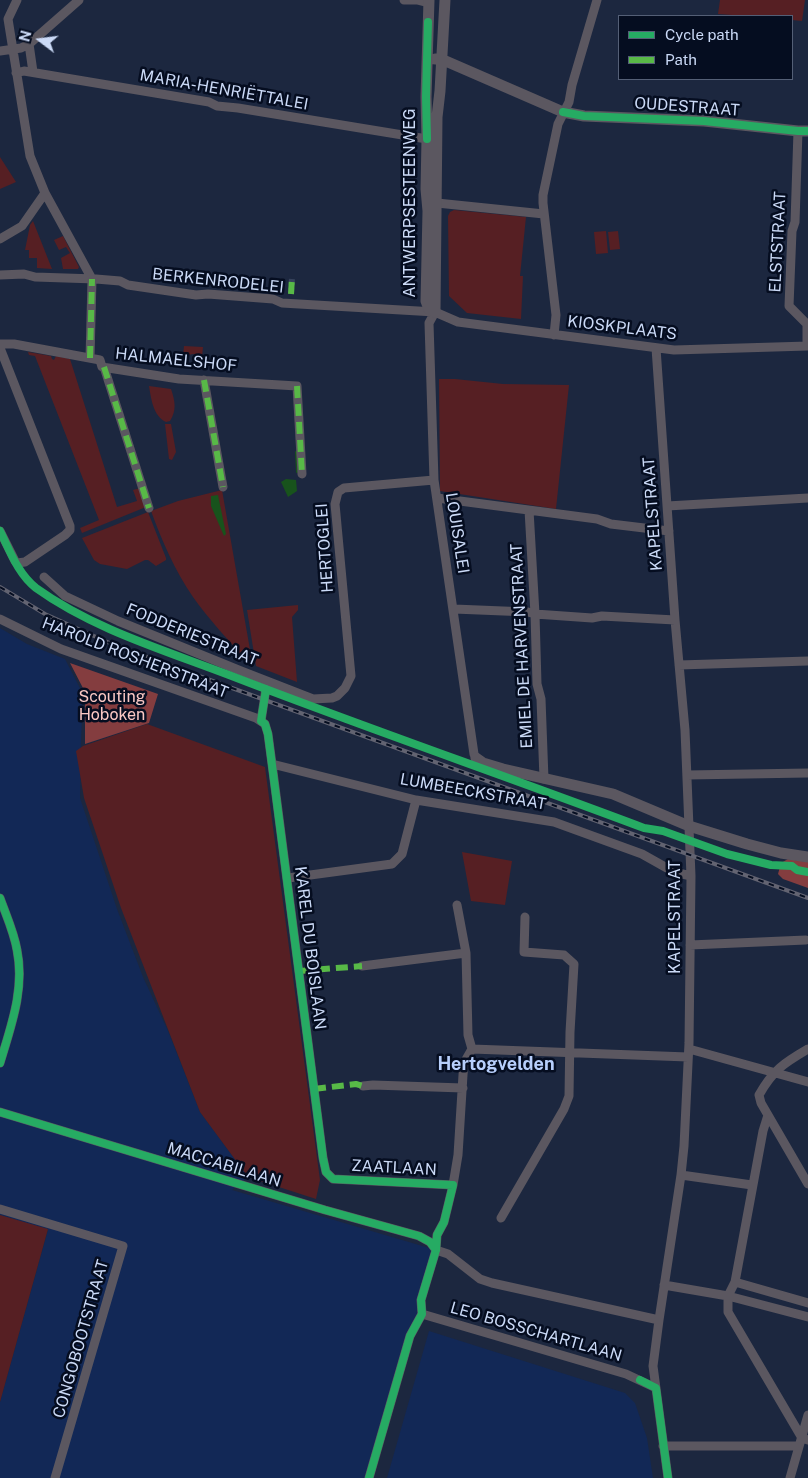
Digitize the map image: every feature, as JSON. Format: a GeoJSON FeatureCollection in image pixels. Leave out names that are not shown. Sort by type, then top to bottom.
{"type":"FeatureCollection","features":[{"type":"Feature","properties":{"kind":"street"},"geometry":{"type":"LineString","coordinates":[[17,0],[5,29],[12,50],[30,156],[45,193],[92,279],[90,358]]}},
{"type":"Feature","properties":{"kind":"street"},"geometry":{"type":"LineString","coordinates":[[0,53],[29,44],[79,0]]}},
{"type":"Feature","properties":{"kind":"street"},"geometry":{"type":"LineString","coordinates":[[404,0],[428,1],[444,15]]}},
{"type":"Feature","properties":{"kind":"street","name":"ANTWERPSESTEENWEG"},"geometry":{"type":"LineString","coordinates":[[428,1],[426,301],[429,309],[435,312],[437,116],[445,0]]}},
{"type":"Feature","properties":{"kind":"street"},"geometry":{"type":"LineString","coordinates":[[554,335],[556,315],[543,195],[558,124],[569,102],[597,0]]}},
{"type":"Feature","properties":{"kind":"street"},"geometry":{"type":"LineString","coordinates":[[29,44],[33,72]]}},
{"type":"Feature","properties":{"kind":"street"},"geometry":{"type":"LineString","coordinates":[[0,53],[15,68]]}},
{"type":"Feature","properties":{"kind":"street"},"geometry":{"type":"LineString","coordinates":[[427,58],[440,58]]}},
{"type":"Feature","properties":{"kind":"street","name":"OUDESTRAAT"},"geometry":{"type":"LineString","coordinates":[[440,58],[563,112],[584,116],[704,120],[803,131]]}},
{"type":"Feature","properties":{"kind":"street","name":"MARIA-HENRIËTTALEI"},"geometry":{"type":"LineString","coordinates":[[15,68],[209,102],[228,108],[238,108],[427,139]]}},
{"type":"Feature","properties":{"kind":"street","name":"ELSTSTRAAT"},"geometry":{"type":"LineString","coordinates":[[803,131],[792,231],[789,306],[806,319],[808,346]]}},
{"type":"Feature","properties":{"kind":"street"},"geometry":{"type":"LineString","coordinates":[[0,239],[22,226],[45,193]]}},
{"type":"Feature","properties":{"kind":"street"},"geometry":{"type":"LineString","coordinates":[[437,202],[544,214]]}},
{"type":"Feature","properties":{"kind":"street","name":"BERKENRODELEI"},"geometry":{"type":"LineString","coordinates":[[0,275],[24,274],[36,277],[120,281],[128,286],[196,295],[208,294],[273,299],[282,303],[435,312]]}},
{"type":"Feature","properties":{"kind":"street","name":"KIOSKPLAATS"},"geometry":{"type":"LineString","coordinates":[[435,312],[458,322],[656,348],[685,350],[808,346]]}},
{"type":"Feature","properties":{"kind":"street","name":"LOUISALEI"},"geometry":{"type":"LineString","coordinates":[[435,312],[430,323],[434,480],[476,758]]}},
{"type":"Feature","properties":{"kind":"street","name":"HALMAELSHOF"},"geometry":{"type":"LineString","coordinates":[[0,344],[14,344],[90,358],[100,360],[102,367],[179,379],[297,386],[302,474]]}},
{"type":"Feature","properties":{"kind":"street"},"geometry":{"type":"LineString","coordinates":[[0,348],[70,526],[70,530],[65,536],[25,562],[17,563],[0,531]]}},
{"type":"Feature","properties":{"kind":"street","name":"KAPELSTRAAT"},"geometry":{"type":"LineString","coordinates":[[656,348],[675,620],[685,730],[691,876],[689,1053],[681,1175],[658,1320],[653,1366],[668,1478]]}},
{"type":"Feature","properties":{"kind":"street"},"geometry":{"type":"LineString","coordinates":[[104,367],[149,508]]}},
{"type":"Feature","properties":{"kind":"street"},"geometry":{"type":"LineString","coordinates":[[204,380],[223,487]]}},
{"type":"Feature","properties":{"kind":"street","name":"HERTOGLEI"},"geometry":{"type":"LineString","coordinates":[[337,696],[345,688],[351,676],[335,504],[338,492],[344,488],[434,480]]}},
{"type":"Feature","properties":{"kind":"street"},"geometry":{"type":"LineString","coordinates":[[437,498],[597,519],[611,524],[669,531]]}},
{"type":"Feature","properties":{"kind":"street"},"geometry":{"type":"LineString","coordinates":[[667,506],[808,498]]}},
{"type":"Feature","properties":{"kind":"street","name":"EMIEL DE HARVENSTRAAT"},"geometry":{"type":"LineString","coordinates":[[529,510],[537,684],[541,698],[544,779]]}},
{"type":"Feature","properties":{"kind":"street","name":"FODDERIESTRAAT"},"geometry":{"type":"LineString","coordinates":[[44,577],[65,596],[267,682],[313,699],[337,696]]}},
{"type":"Feature","properties":{"kind":"street"},"geometry":{"type":"LineString","coordinates":[[454,610],[675,620]]}},
{"type":"Feature","properties":{"kind":"street","name":"HAROLD ROSHERSTRAAT"},"geometry":{"type":"LineString","coordinates":[[0,619],[61,649],[261,721]]}},
{"type":"Feature","properties":{"kind":"street"},"geometry":{"type":"LineString","coordinates":[[679,665],[808,661]]}},
{"type":"Feature","properties":{"kind":"street"},"geometry":{"type":"LineString","coordinates":[[261,721],[267,682]]}},
{"type":"Feature","properties":{"kind":"street","name":"KAREL DU BOISLAAN"},"geometry":{"type":"LineString","coordinates":[[261,721],[267,728],[323,1158],[326,1172],[333,1178]]}},
{"type":"Feature","properties":{"kind":"street"},"geometry":{"type":"LineString","coordinates":[[476,758],[497,767],[613,794],[689,826],[781,853],[808,857]]}},
{"type":"Feature","properties":{"kind":"street","name":"LUMBEECKSTRAAT"},"geometry":{"type":"LineString","coordinates":[[272,764],[416,800],[554,822],[642,854],[674,872],[691,876]]}},
{"type":"Feature","properties":{"kind":"street"},"geometry":{"type":"LineString","coordinates":[[687,775],[808,773]]}},
{"type":"Feature","properties":{"kind":"street"},"geometry":{"type":"LineString","coordinates":[[288,878],[392,864],[402,854],[416,800]]}},
{"type":"Feature","properties":{"kind":"street"},"geometry":{"type":"LineString","coordinates":[[0,898],[17,949],[20,975],[18,1002],[0,1063]]}},
{"type":"Feature","properties":{"kind":"street"},"geometry":{"type":"LineString","coordinates":[[369,1478],[410,1336],[422,1314],[421,1300],[436,1250],[437,1235],[444,1222],[458,1155],[464,1063],[472,1049],[468,1035],[466,953],[457,905]]}},
{"type":"Feature","properties":{"kind":"street"},"geometry":{"type":"LineString","coordinates":[[501,1218],[564,1110],[569,1096],[574,964],[564,955],[524,952],[525,917]]}},
{"type":"Feature","properties":{"kind":"street"},"geometry":{"type":"LineString","coordinates":[[690,945],[806,940]]}},
{"type":"Feature","properties":{"kind":"street"},"geometry":{"type":"LineString","coordinates":[[362,966],[466,953]]}},
{"type":"Feature","properties":{"kind":"street"},"geometry":{"type":"LineString","coordinates":[[472,1049],[689,1053],[808,1082]]}},
{"type":"Feature","properties":{"kind":"street"},"geometry":{"type":"LineString","coordinates":[[808,1049],[773,1073],[760,1095],[761,1103],[808,1184]]}},
{"type":"Feature","properties":{"kind":"street"},"geometry":{"type":"LineString","coordinates":[[363,1086],[463,1088]]}},
{"type":"Feature","properties":{"kind":"street","name":"MACCABILAAN"},"geometry":{"type":"LineString","coordinates":[[0,1112],[308,1205],[418,1236],[430,1242],[436,1250],[448,1254],[480,1279],[492,1283],[658,1320]]}},
{"type":"Feature","properties":{"kind":"street"},"geometry":{"type":"LineString","coordinates":[[768,1115],[752,1185],[734,1282],[728,1296],[728,1312],[803,1441]]}},
{"type":"Feature","properties":{"kind":"street"},"geometry":{"type":"LineString","coordinates":[[681,1175],[752,1185]]}},
{"type":"Feature","properties":{"kind":"street","name":"ZAATLAAN"},"geometry":{"type":"LineString","coordinates":[[333,1178],[453,1185]]}},
{"type":"Feature","properties":{"kind":"street","name":"CONGOBOOTSTRAAT"},"geometry":{"type":"LineString","coordinates":[[0,1209],[124,1246],[55,1478]]}},
{"type":"Feature","properties":{"kind":"street"},"geometry":{"type":"LineString","coordinates":[[734,1282],[808,1303]]}},
{"type":"Feature","properties":{"kind":"street"},"geometry":{"type":"LineString","coordinates":[[664,1285],[728,1296],[808,1317]]}},
{"type":"Feature","properties":{"kind":"street","name":"LEO BOSSCHARTLAAN"},"geometry":{"type":"LineString","coordinates":[[422,1314],[626,1374],[640,1380]]}},
{"type":"Feature","properties":{"kind":"street"},"geometry":{"type":"LineString","coordinates":[[653,1366],[640,1380],[656,1388]]}},
{"type":"Feature","properties":{"kind":"street"},"geometry":{"type":"LineString","coordinates":[[790,1478],[803,1441],[808,1415]]}},
{"type":"Feature","properties":{"kind":"street"},"geometry":{"type":"LineString","coordinates":[[663,1446],[803,1441]]}},
{"type":"Feature","properties":{"kind":"shaded area"},"geometry":{"type":"Polygon","coordinates":[[[720,0],[805,0],[802,21],[793,20],[793,15],[718,14],[720,0]]]}},
{"type":"Feature","properties":{"kind":"shaded area"},"geometry":{"type":"Polygon","coordinates":[[[0,157],[16,182],[0,189],[0,157]]]}},
{"type":"Feature","properties":{"kind":"shaded area"},"geometry":{"type":"Polygon","coordinates":[[[454,210],[526,217],[520,276],[523,276],[521,319],[467,313],[449,296],[448,216],[454,210]]]}},
{"type":"Feature","properties":{"kind":"shaded area"},"geometry":{"type":"Polygon","coordinates":[[[33,221],[52,269],[37,268],[37,258],[29,258],[29,250],[25,250],[30,225],[33,221]]]}},
{"type":"Feature","properties":{"kind":"shaded area"},"geometry":{"type":"Polygon","coordinates":[[[606,231],[608,253],[596,254],[594,232],[606,231]]]}},
{"type":"Feature","properties":{"kind":"shaded area"},"geometry":{"type":"Polygon","coordinates":[[[618,231],[620,249],[610,250],[608,232],[618,231]]]}},
{"type":"Feature","properties":{"kind":"shaded area"},"geometry":{"type":"Polygon","coordinates":[[[63,236],[79,267],[78,269],[63,269],[61,258],[70,253],[66,247],[59,250],[54,240],[63,236]]]}},
{"type":"Feature","properties":{"kind":"shaded area"},"geometry":{"type":"Polygon","coordinates":[[[184,346],[203,347],[202,357],[193,354],[183,356],[184,346]]]}},
{"type":"Feature","properties":{"kind":"shaded area"},"geometry":{"type":"Polygon","coordinates":[[[28,352],[51,356],[54,360],[56,356],[70,359],[117,507],[137,501],[133,490],[140,488],[146,507],[82,533],[80,528],[99,520],[35,356],[29,355],[28,352]]]}},
{"type":"Feature","properties":{"kind":"shaded area"},"geometry":{"type":"Polygon","coordinates":[[[439,379],[503,384],[569,385],[556,509],[440,491],[439,379]]]}},
{"type":"Feature","properties":{"kind":"shaded area"},"geometry":{"type":"Polygon","coordinates":[[[149,386],[171,389],[175,405],[170,421],[166,422],[155,411],[149,386]]]}},
{"type":"Feature","properties":{"kind":"shaded area"},"geometry":{"type":"Polygon","coordinates":[[[165,424],[171,424],[176,452],[172,460],[169,459],[165,424]]]}},
{"type":"Feature","properties":{"kind":"shaded area"},"geometry":{"type":"Polygon","coordinates":[[[286,479],[296,480],[297,491],[288,497],[281,482],[286,479]]]}},
{"type":"Feature","properties":{"kind":"shaded area"},"geometry":{"type":"Polygon","coordinates":[[[222,490],[252,661],[247,662],[206,614],[186,587],[169,556],[151,511],[178,501],[222,490]]]}},
{"type":"Feature","properties":{"kind":"shaded area"},"geometry":{"type":"Polygon","coordinates":[[[218,495],[226,534],[224,536],[211,506],[211,496],[218,495]]]}},
{"type":"Feature","properties":{"kind":"shaded area"},"geometry":{"type":"Polygon","coordinates":[[[148,512],[166,560],[156,566],[145,560],[127,569],[100,564],[94,560],[82,538],[148,512]]]}},
{"type":"Feature","properties":{"kind":"shaded area"},"geometry":{"type":"Polygon","coordinates":[[[298,605],[298,610],[292,617],[297,682],[256,666],[247,610],[298,605]]]}},
{"type":"Feature","properties":{"kind":"shaded area"},"geometry":{"type":"Polygon","coordinates":[[[0,628],[27,644],[65,659],[83,694],[80,798],[117,909],[143,977],[168,1031],[200,1112],[248,1177],[232,1190],[436,1250],[369,1478],[0,1478],[0,1402],[48,1230],[0,1215],[0,628]]]}},
{"type":"Feature","properties":{"kind":"shaded area"},"geometry":{"type":"Polygon","coordinates":[[[147,724],[265,767],[320,1180],[316,1199],[248,1177],[200,1112],[121,908],[84,798],[76,751],[83,746],[147,724]]]}},
{"type":"Feature","properties":{"kind":"shaded area"},"geometry":{"type":"Polygon","coordinates":[[[462,852],[512,861],[505,905],[471,901],[462,852]]]}},
{"type":"Feature","properties":{"kind":"shaded area"},"geometry":{"type":"Polygon","coordinates":[[[0,1215],[48,1229],[0,1402],[0,1215]]]}},
{"type":"Feature","properties":{"kind":"shaded area"},"geometry":{"type":"Polygon","coordinates":[[[429,1331],[625,1393],[635,1403],[647,1438],[653,1478],[387,1478],[429,1331]]]}},
{"type":"Feature","properties":{"kind":"green space","name":"Scouting Hoboken"},"geometry":{"type":"Polygon","coordinates":[[[70,663],[158,694],[149,723],[85,744],[85,692],[70,663]]]}},
{"type":"Feature","properties":{"kind":"green space"},"geometry":{"type":"Polygon","coordinates":[[[788,859],[808,862],[808,888],[783,879],[778,874],[781,863],[788,859]]]}},
{"type":"Feature","properties":{"kind":"waterway"},"geometry":{"type":"LineString","coordinates":[[296,452],[297,472]]}},
{"type":"Feature","properties":{"kind":"tunnel"},"geometry":{"type":"LineString","coordinates":[[291,294],[292,278]]}},
{"type":"Feature","properties":{"kind":"railway"},"geometry":{"type":"LineString","coordinates":[[0,587],[45,614],[114,645],[808,898]]}},
{"type":"Feature","properties":{"kind":"marked path"},"geometry":{"type":"LineString","coordinates":[[291,294],[292,278]]}},
{"type":"Feature","properties":{"kind":"marked path"},"geometry":{"type":"LineString","coordinates":[[90,358],[92,279]]}},
{"type":"Feature","properties":{"kind":"marked path"},"geometry":{"type":"LineString","coordinates":[[104,367],[149,508]]}},
{"type":"Feature","properties":{"kind":"marked path"},"geometry":{"type":"LineString","coordinates":[[204,380],[223,487]]}},
{"type":"Feature","properties":{"kind":"marked path"},"geometry":{"type":"LineString","coordinates":[[297,386],[302,474]]}},
{"type":"Feature","properties":{"kind":"marked path"},"geometry":{"type":"LineString","coordinates":[[300,971],[362,966]]}},
{"type":"Feature","properties":{"kind":"marked path"},"geometry":{"type":"LineString","coordinates":[[314,1089],[356,1084],[363,1086]]}},
{"type":"Feature","properties":{"kind":"cycle path"},"geometry":{"type":"LineString","coordinates":[[427,139],[428,22]]}},
{"type":"Feature","properties":{"kind":"cycle path"},"geometry":{"type":"LineString","coordinates":[[563,112],[584,116],[704,121],[808,131]]}},
{"type":"Feature","properties":{"kind":"cycle path"},"geometry":{"type":"LineString","coordinates":[[0,531],[19,569],[36,588],[81,615],[130,638],[644,828],[663,831],[727,854],[771,865],[792,866],[797,870],[808,872]]}},
{"type":"Feature","properties":{"kind":"cycle path"},"geometry":{"type":"LineString","coordinates":[[266,689],[261,721],[265,724],[268,734],[326,1172],[333,1179],[453,1185],[444,1222],[437,1235],[436,1250],[421,1300],[422,1314],[410,1336],[369,1478]]}},
{"type":"Feature","properties":{"kind":"cycle path"},"geometry":{"type":"LineString","coordinates":[[0,898],[16,943],[19,965],[16,1007],[0,1063]]}},
{"type":"Feature","properties":{"kind":"cycle path"},"geometry":{"type":"LineString","coordinates":[[0,1112],[325,1210],[419,1236],[430,1242],[436,1250]]}},
{"type":"Feature","properties":{"kind":"cycle path"},"geometry":{"type":"LineString","coordinates":[[640,1380],[656,1388],[668,1478]]}},
{"type":"Feature","properties":{"kind":"district","name":"Hertogvelden"},"geometry":{"type":"Point","coordinates":[496,1064]}}]}
